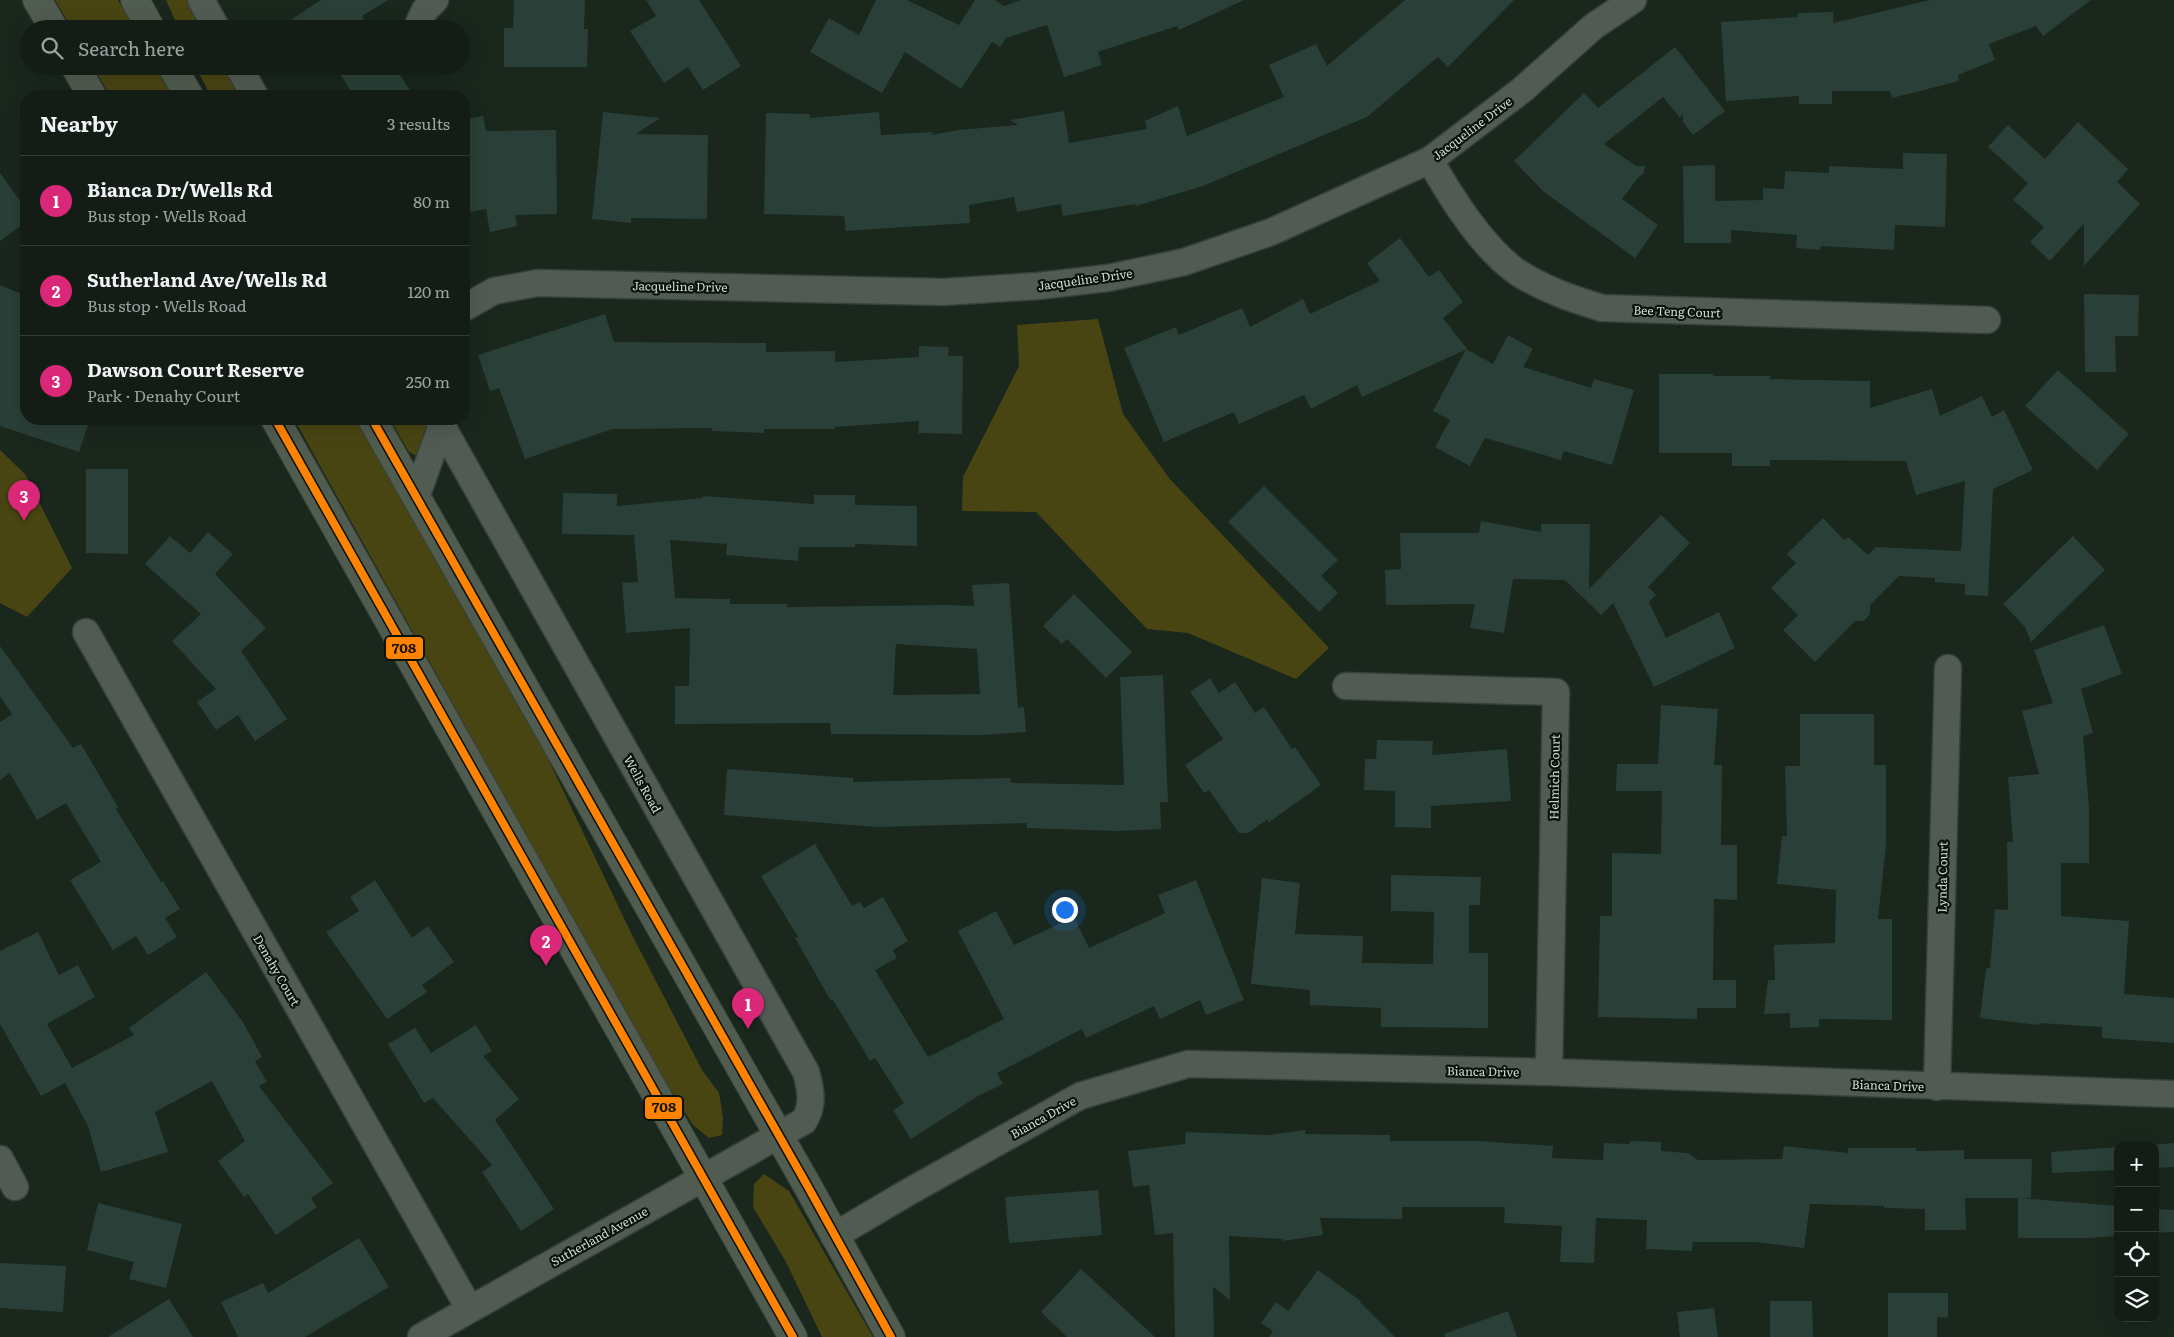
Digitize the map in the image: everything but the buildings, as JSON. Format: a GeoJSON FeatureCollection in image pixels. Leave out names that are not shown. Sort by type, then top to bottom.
{"type":"FeatureCollection","features":[{"type":"Feature","properties":{"kind":"main road"},"geometry":{"type":"LineString","coordinates":[[37,0],[49,20]]}},
{"type":"Feature","properties":{"kind":"main road"},"geometry":{"type":"LineString","coordinates":[[135,0],[146,20]]}},
{"type":"Feature","properties":{"kind":"main road"},"geometry":{"type":"LineString","coordinates":[[80,75],[89,90]]}},
{"type":"Feature","properties":{"kind":"main road"},"geometry":{"type":"LineString","coordinates":[[177,75],[186,90]]}},
{"type":"Feature","properties":{"kind":"main road"},"geometry":{"type":"LineString","coordinates":[[278,425],[793,1337]]}},
{"type":"Feature","properties":{"kind":"main road"},"geometry":{"type":"LineString","coordinates":[[375,425],[891,1337]]}},
{"type":"Feature","properties":{"kind":"street"},"geometry":{"type":"LineString","coordinates":[[201,0],[212,20]]}},
{"type":"Feature","properties":{"kind":"street"},"geometry":{"type":"LineString","coordinates":[[420,20],[425,10],[435,0]]}},
{"type":"Feature","properties":{"kind":"street","name":"Jacqueline Drive"},"geometry":{"type":"LineString","coordinates":[[470,305],[494,291],[537,283],[943,292],[1038,286],[1108,278],[1184,262],[1271,232],[1430,160],[1522,90],[1594,26],[1633,0]]}},
{"type":"Feature","properties":{"kind":"street"},"geometry":{"type":"LineString","coordinates":[[243,75],[252,90]]}},
{"type":"Feature","properties":{"kind":"street","name":"Bee Teng Court"},"geometry":{"type":"LineString","coordinates":[[1430,160],[1444,187],[1482,238],[1516,271],[1563,296],[1594,306],[1646,310],[1986,320]]}},
{"type":"Feature","properties":{"kind":"street","name":"Wells Road"},"geometry":{"type":"LineString","coordinates":[[416,497],[439,425]]}},
{"type":"Feature","properties":{"kind":"street","name":"Wells Road"},"geometry":{"type":"LineString","coordinates":[[442,425],[806,1072],[811,1089],[810,1111],[804,1121],[778,1135]]}},
{"type":"Feature","properties":{"kind":"street","name":"Denahy Court"},"geometry":{"type":"LineString","coordinates":[[86,632],[469,1308]]}},
{"type":"Feature","properties":{"kind":"street","name":"Lynda Court"},"geometry":{"type":"LineString","coordinates":[[1937,1087],[1948,668]]}},
{"type":"Feature","properties":{"kind":"street","name":"Helmich Court"},"geometry":{"type":"LineString","coordinates":[[1346,686],[1556,692],[1549,1072]]}},
{"type":"Feature","properties":{"kind":"street","name":"Bianca Drive"},"geometry":{"type":"LineString","coordinates":[[834,1236],[1080,1096],[1188,1064],[1549,1072],[2174,1094]]}},
{"type":"Feature","properties":{"kind":"street","name":"Sutherland Avenue"},"geometry":{"type":"LineString","coordinates":[[421,1337],[469,1308],[778,1135]]}},
{"type":"Feature","properties":{"kind":"street"},"geometry":{"type":"LineString","coordinates":[[0,1159],[14,1186]]}},
{"type":"Feature","properties":{"kind":"shaded area"},"geometry":{"type":"Polygon","coordinates":[[[55,0],[118,0],[130,20],[67,20],[55,0]]]}},
{"type":"Feature","properties":{"kind":"shaded area"},"geometry":{"type":"Polygon","coordinates":[[[166,0],[187,0],[198,20],[175,20],[166,0]]]}},
{"type":"Feature","properties":{"kind":"shaded area"},"geometry":{"type":"Polygon","coordinates":[[[98,75],[161,75],[170,90],[107,90],[98,75]]]}},
{"type":"Feature","properties":{"kind":"shaded area"},"geometry":{"type":"Polygon","coordinates":[[[200,75],[229,75],[238,90],[208,90],[200,75]]]}},
{"type":"Feature","properties":{"kind":"shaded area"},"geometry":{"type":"Polygon","coordinates":[[[1098,319],[1123,414],[1169,478],[1329,648],[1296,679],[1188,633],[1147,629],[1036,512],[962,511],[963,477],[1019,366],[1017,325],[1098,319]]]}},
{"type":"Feature","properties":{"kind":"shaded area"},"geometry":{"type":"Polygon","coordinates":[[[297,425],[360,425],[539,740],[632,935],[702,1070],[719,1093],[723,1117],[722,1135],[709,1138],[693,1125],[651,1059],[297,425]]]}},
{"type":"Feature","properties":{"kind":"shaded area"},"geometry":{"type":"Polygon","coordinates":[[[393,425],[425,425],[427,428],[417,456],[409,452],[393,425]]]}},
{"type":"Feature","properties":{"kind":"shaded area"},"geometry":{"type":"Polygon","coordinates":[[[0,450],[25,474],[72,568],[27,617],[0,603],[0,450]]]}},
{"type":"Feature","properties":{"kind":"shaded area"},"geometry":{"type":"Polygon","coordinates":[[[764,1174],[789,1191],[873,1337],[822,1337],[786,1262],[753,1207],[754,1184],[764,1174]]]}},
{"type":"Feature","properties":{"kind":"transit line","name":"708"},"geometry":{"type":"LineString","coordinates":[[278,425],[793,1337]]}},
{"type":"Feature","properties":{"kind":"transit line","name":"708"},"geometry":{"type":"LineString","coordinates":[[375,425],[807,1185],[891,1337]]}},
{"type":"Feature","properties":{"kind":"place","name":"Dawson Court Reserve"},"geometry":{"type":"Point","coordinates":[24,521]}},
{"type":"Feature","properties":{"kind":"place","name":"Sutherland Ave/Wells Rd"},"geometry":{"type":"Point","coordinates":[546,966]}},
{"type":"Feature","properties":{"kind":"place","name":"Bianca Dr/Wells Rd"},"geometry":{"type":"Point","coordinates":[748,1029]}}]}
